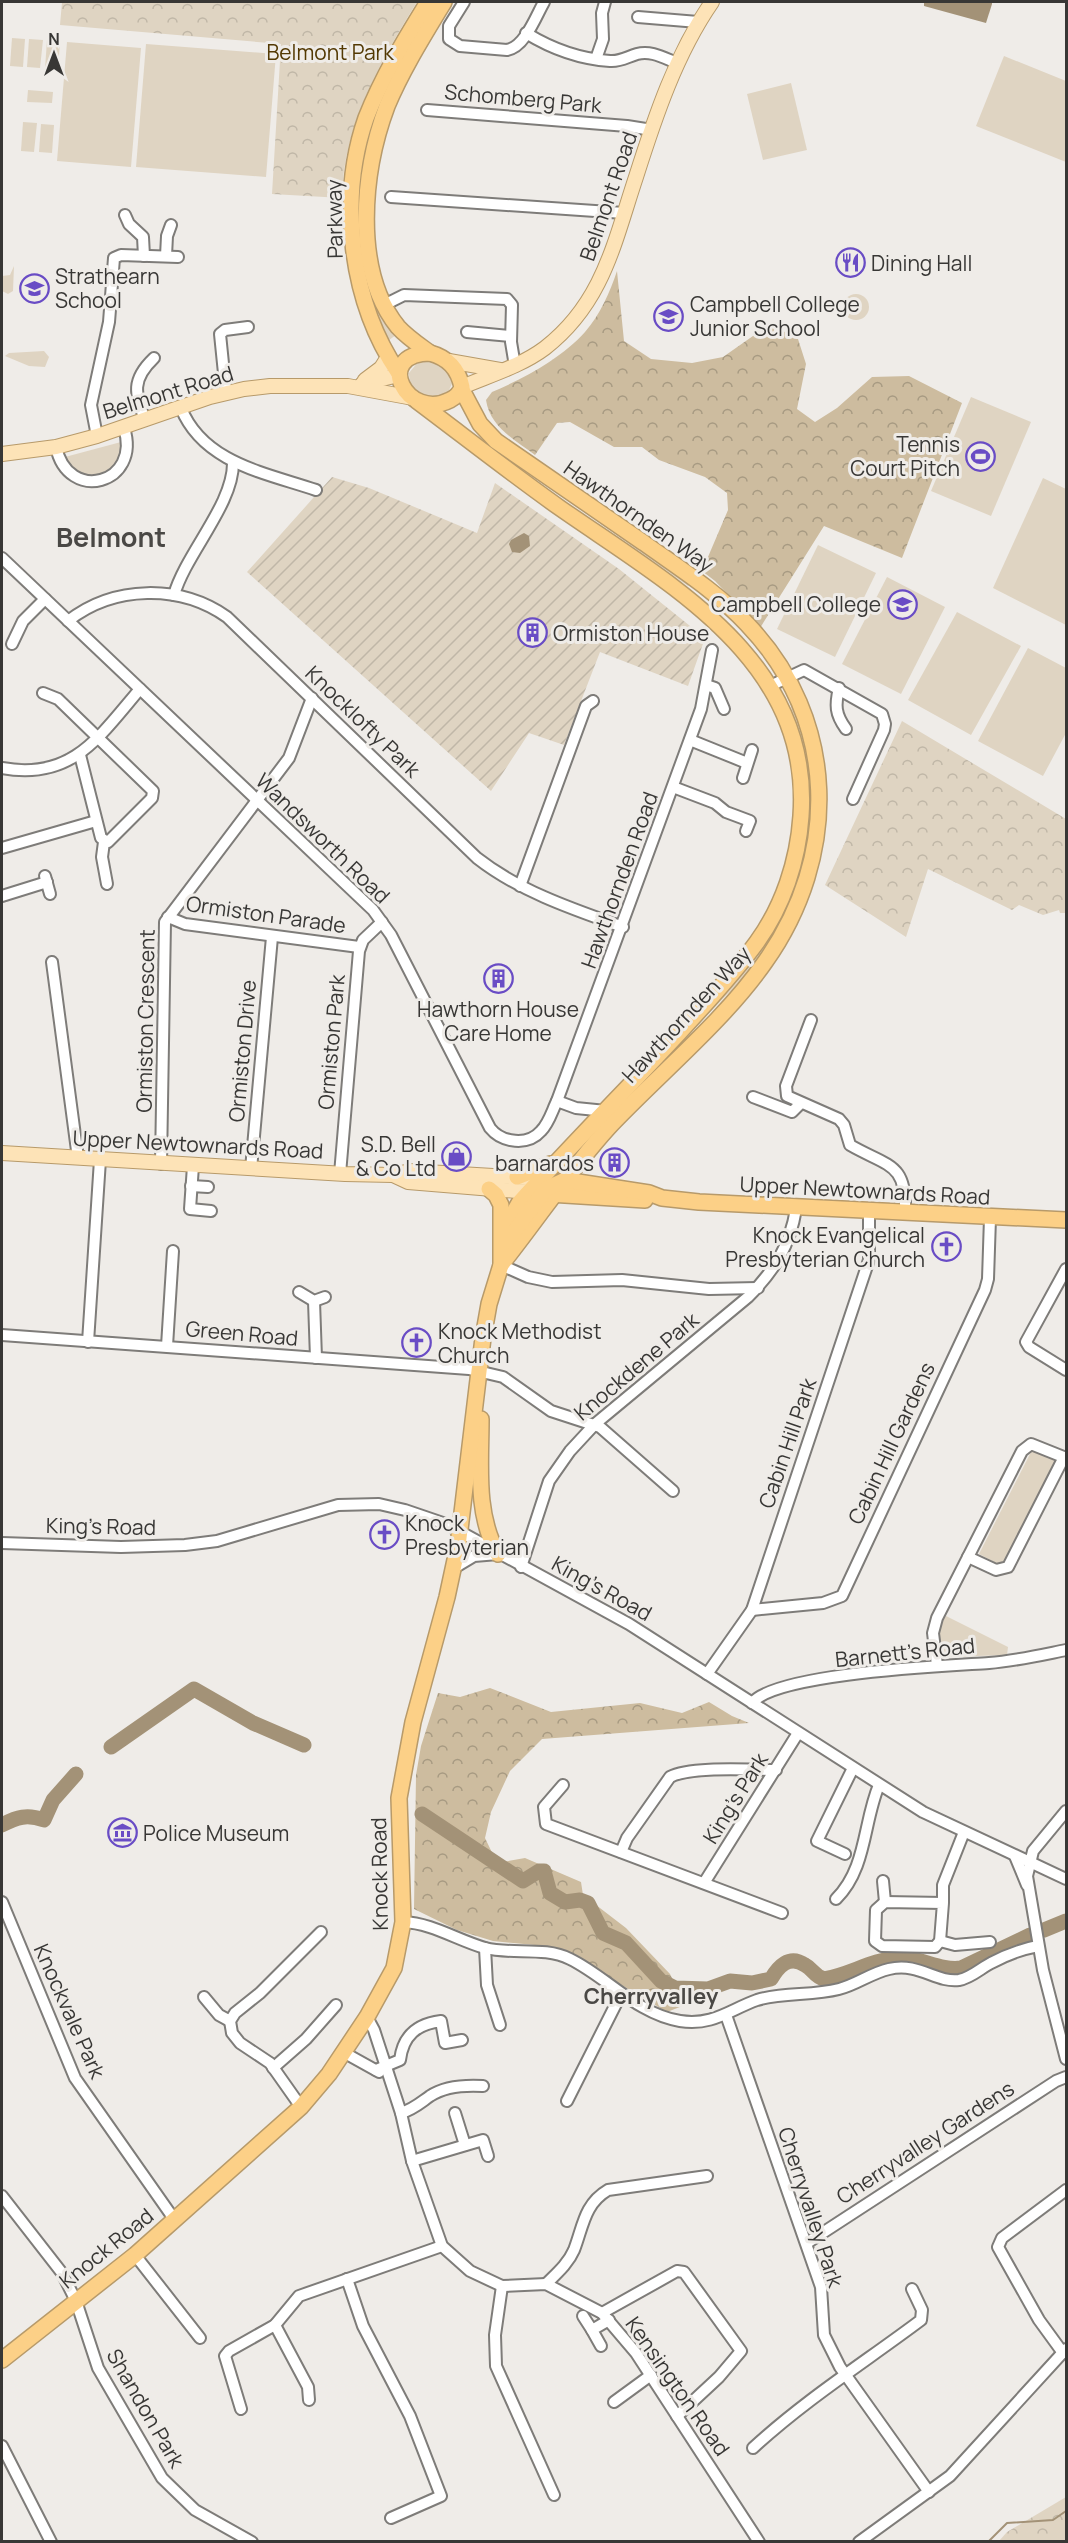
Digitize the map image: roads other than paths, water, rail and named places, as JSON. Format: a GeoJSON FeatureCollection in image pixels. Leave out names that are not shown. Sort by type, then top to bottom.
{"type":"FeatureCollection","features":[{"type":"Feature","properties":{"kind":"highway","name":"Parkway"},"geometry":{"type":"LineString","coordinates":[[398,373],[388,357],[368,307],[355,260],[351,188],[359,141],[374,99],[404,41],[428,2]]}},
{"type":"Feature","properties":{"kind":"highway","name":"Parkway"},"geometry":{"type":"LineString","coordinates":[[430,353],[404,333],[384,305],[369,255],[367,233],[370,168],[388,104],[444,2]]}},
{"type":"Feature","properties":{"kind":"highway"},"geometry":{"type":"LineString","coordinates":[[430,353],[449,361],[457,372],[462,388],[441,404],[427,405],[415,399],[401,384],[398,373],[407,359],[430,353]]}},
{"type":"Feature","properties":{"kind":"highway","name":"Hawthornden Way"},"geometry":{"type":"LineString","coordinates":[[462,388],[480,424],[496,441],[696,580],[747,624],[787,677],[810,729],[818,766],[819,819],[813,859],[807,881],[789,922],[764,964],[652,1084],[546,1187]]}},
{"type":"Feature","properties":{"kind":"highway","name":"Hawthornden Way"},"geometry":{"type":"LineString","coordinates":[[415,399],[551,501],[704,610],[754,662],[779,702],[796,747],[801,781],[800,832],[789,880],[777,908],[751,950],[726,981],[606,1111],[557,1160],[546,1187]]}},
{"type":"Feature","properties":{"kind":"highway"},"geometry":{"type":"LineString","coordinates":[[596,1185],[589,1175],[588,1160],[648,1095],[652,1084]]}},
{"type":"Feature","properties":{"kind":"highway"},"geometry":{"type":"LineString","coordinates":[[517,1177],[557,1160]]}},
{"type":"Feature","properties":{"kind":"highway","name":"Upper Newtownards Road"},"geometry":{"type":"LineString","coordinates":[[546,1187],[596,1185],[649,1192],[661,1200]]}},
{"type":"Feature","properties":{"kind":"highway"},"geometry":{"type":"LineString","coordinates":[[500,1252],[526,1212],[546,1187]]}},
{"type":"Feature","properties":{"kind":"highway","name":"Upper Newtownards Road"},"geometry":{"type":"LineString","coordinates":[[546,1187],[640,1200],[1066,1220]]}},
{"type":"Feature","properties":{"kind":"highway","name":"Knock Road"},"geometry":{"type":"LineString","coordinates":[[2,2360],[135,2255],[302,2107],[367,2017],[394,1968],[403,1922],[399,1798],[413,1722],[454,1568],[478,1371],[489,1304],[500,1252],[541,1214],[546,1187]]}},
{"type":"Feature","properties":{"kind":"highway"},"geometry":{"type":"LineString","coordinates":[[489,1190],[496,1195],[501,1206],[500,1252]]}},
{"type":"Feature","properties":{"kind":"highway"},"geometry":{"type":"LineString","coordinates":[[541,1214],[575,1203],[651,1205],[661,1200]]}},
{"type":"Feature","properties":{"kind":"highway"},"geometry":{"type":"LineString","coordinates":[[475,1402],[481,1418],[483,1508],[488,1532],[498,1554]]}},
{"type":"Feature","properties":{"kind":"main road","name":"Belmont Road"},"geometry":{"type":"LineString","coordinates":[[462,388],[509,368],[557,338],[589,300],[609,263],[652,130],[677,63],[698,22],[712,2]]}},
{"type":"Feature","properties":{"kind":"main road"},"geometry":{"type":"LineString","coordinates":[[353,385],[381,368],[388,357]]}},
{"type":"Feature","properties":{"kind":"main road"},"geometry":{"type":"LineString","coordinates":[[449,361],[509,368]]}},
{"type":"Feature","properties":{"kind":"main road","name":"Belmont Road"},"geometry":{"type":"LineString","coordinates":[[353,385],[398,373]]}},
{"type":"Feature","properties":{"kind":"main road","name":"Belmont Road"},"geometry":{"type":"LineString","coordinates":[[2,454],[56,447],[124,428],[226,393],[270,386],[353,385],[415,399]]}},
{"type":"Feature","properties":{"kind":"main road","name":"Upper Newtownards Road"},"geometry":{"type":"LineString","coordinates":[[2,1153],[161,1164],[192,1177],[251,1169],[393,1175],[410,1171],[517,1177],[546,1187]]}},
{"type":"Feature","properties":{"kind":"main road"},"geometry":{"type":"LineString","coordinates":[[452,1173],[471,1180],[546,1187]]}},
{"type":"Feature","properties":{"kind":"main road","name":"Upper Newtownards Road"},"geometry":{"type":"LineString","coordinates":[[393,1175],[408,1182],[489,1190],[546,1187]]}},
{"type":"Feature","properties":{"kind":"street"},"geometry":{"type":"LineString","coordinates":[[464,2],[449,26],[449,39],[460,46],[478,45],[507,50],[514,49],[544,2]]}},
{"type":"Feature","properties":{"kind":"street"},"geometry":{"type":"LineString","coordinates":[[596,59],[603,39],[602,13],[605,2]]}},
{"type":"Feature","properties":{"kind":"street"},"geometry":{"type":"LineString","coordinates":[[638,16],[698,22]]}},
{"type":"Feature","properties":{"kind":"street"},"geometry":{"type":"LineString","coordinates":[[526,33],[554,50],[596,59],[622,60],[638,54],[651,53],[677,63]]}},
{"type":"Feature","properties":{"kind":"street","name":"Schomberg Park"},"geometry":{"type":"LineString","coordinates":[[427,110],[652,130]]}},
{"type":"Feature","properties":{"kind":"street"},"geometry":{"type":"LineString","coordinates":[[392,196],[624,213]]}},
{"type":"Feature","properties":{"kind":"street"},"geometry":{"type":"LineString","coordinates":[[125,215],[129,224],[143,237],[144,256]]}},
{"type":"Feature","properties":{"kind":"street"},"geometry":{"type":"LineString","coordinates":[[97,436],[91,405],[109,322],[113,261],[118,255],[172,257],[167,236],[171,225]]}},
{"type":"Feature","properties":{"kind":"street"},"geometry":{"type":"LineString","coordinates":[[384,305],[404,295],[507,299],[512,304],[509,368]]}},
{"type":"Feature","properties":{"kind":"street"},"geometry":{"type":"LineString","coordinates":[[226,393],[220,334],[229,329],[248,327]]}},
{"type":"Feature","properties":{"kind":"street"},"geometry":{"type":"LineString","coordinates":[[467,332],[511,336]]}},
{"type":"Feature","properties":{"kind":"street"},"geometry":{"type":"LineString","coordinates":[[145,420],[136,383],[140,373],[154,358]]}},
{"type":"Feature","properties":{"kind":"street"},"geometry":{"type":"LineString","coordinates":[[181,408],[189,425],[202,442],[233,462],[316,490]]}},
{"type":"Feature","properties":{"kind":"street"},"geometry":{"type":"LineString","coordinates":[[56,447],[63,466],[72,476],[86,480],[103,480],[115,473],[125,459],[127,444],[124,428]]}},
{"type":"Feature","properties":{"kind":"street"},"geometry":{"type":"LineString","coordinates":[[174,595],[190,557],[218,510],[231,478],[233,462]]}},
{"type":"Feature","properties":{"kind":"street","name":"Wandsworth Road"},"geometry":{"type":"LineString","coordinates":[[2,558],[373,909],[496,1136],[504,1139],[527,1139],[538,1134],[557,1101]]}},
{"type":"Feature","properties":{"kind":"street","name":"Knocklofty Park"},"geometry":{"type":"LineString","coordinates":[[69,621],[99,602],[139,593],[174,595],[205,603],[227,617],[477,858],[497,874],[520,886],[623,927]]}},
{"type":"Feature","properties":{"kind":"street"},"geometry":{"type":"LineString","coordinates":[[12,644],[23,621],[45,599]]}},
{"type":"Feature","properties":{"kind":"street","name":"Hawthornden Road"},"geometry":{"type":"LineString","coordinates":[[557,1101],[690,740],[706,685],[712,650]]}},
{"type":"Feature","properties":{"kind":"street"},"geometry":{"type":"LineString","coordinates":[[770,686],[804,670],[878,710],[885,724],[853,799]]}},
{"type":"Feature","properties":{"kind":"street"},"geometry":{"type":"LineString","coordinates":[[706,685],[716,688],[724,709]]}},
{"type":"Feature","properties":{"kind":"street"},"geometry":{"type":"LineString","coordinates":[[839,688],[835,704],[837,716],[846,729]]}},
{"type":"Feature","properties":{"kind":"street"},"geometry":{"type":"LineString","coordinates":[[2,768],[32,771],[49,769],[80,755],[140,689]]}},
{"type":"Feature","properties":{"kind":"street"},"geometry":{"type":"LineString","coordinates":[[44,693],[58,699],[150,787],[153,793],[113,839],[104,842]]}},
{"type":"Feature","properties":{"kind":"street","name":"Ormiston Crescent"},"geometry":{"type":"LineString","coordinates":[[161,1164],[164,930],[168,917],[290,758],[312,698]]}},
{"type":"Feature","properties":{"kind":"street"},"geometry":{"type":"LineString","coordinates":[[520,886],[586,706],[593,701]]}},
{"type":"Feature","properties":{"kind":"street"},"geometry":{"type":"LineString","coordinates":[[690,740],[747,763]]}},
{"type":"Feature","properties":{"kind":"street"},"geometry":{"type":"LineString","coordinates":[[743,778],[752,750]]}},
{"type":"Feature","properties":{"kind":"street"},"geometry":{"type":"LineString","coordinates":[[80,755],[96,821],[104,842],[102,857],[106,884]]}},
{"type":"Feature","properties":{"kind":"street"},"geometry":{"type":"LineString","coordinates":[[673,787],[715,802],[726,812],[750,821],[746,831]]}},
{"type":"Feature","properties":{"kind":"street"},"geometry":{"type":"LineString","coordinates":[[2,848],[96,821]]}},
{"type":"Feature","properties":{"kind":"street"},"geometry":{"type":"LineString","coordinates":[[2,896],[46,879],[51,894]]}},
{"type":"Feature","properties":{"kind":"street","name":"Ormiston Parade"},"geometry":{"type":"LineString","coordinates":[[168,917],[185,924],[359,947]]}},
{"type":"Feature","properties":{"kind":"street","name":"Ormiston Park"},"geometry":{"type":"LineString","coordinates":[[340,1174],[359,947],[382,922]]}},
{"type":"Feature","properties":{"kind":"street","name":"Ormiston Drive"},"geometry":{"type":"LineString","coordinates":[[251,1169],[272,937]]}},
{"type":"Feature","properties":{"kind":"street"},"geometry":{"type":"LineString","coordinates":[[52,962],[78,1158]]}},
{"type":"Feature","properties":{"kind":"street"},"geometry":{"type":"LineString","coordinates":[[811,1020],[785,1093],[790,1099],[839,1119],[844,1125],[850,1145],[893,1169],[906,1187],[905,1213]]}},
{"type":"Feature","properties":{"kind":"street"},"geometry":{"type":"LineString","coordinates":[[753,1097],[792,1112],[801,1103]]}},
{"type":"Feature","properties":{"kind":"street"},"geometry":{"type":"LineString","coordinates":[[557,1101],[576,1108],[606,1111]]}},
{"type":"Feature","properties":{"kind":"street"},"geometry":{"type":"LineString","coordinates":[[576,1108],[583,1121],[584,1134]]}},
{"type":"Feature","properties":{"kind":"street"},"geometry":{"type":"LineString","coordinates":[[88,1342],[100,1160]]}},
{"type":"Feature","properties":{"kind":"street"},"geometry":{"type":"LineString","coordinates":[[208,1187],[192,1177],[190,1209],[211,1211]]}},
{"type":"Feature","properties":{"kind":"street","name":"Knockdene Park"},"geometry":{"type":"LineString","coordinates":[[521,1567],[549,1481],[570,1451],[595,1424],[758,1288],[783,1253],[792,1231],[796,1209]]}},
{"type":"Feature","properties":{"kind":"street","name":"Cabin Hill Park"},"geometry":{"type":"LineString","coordinates":[[707,1674],[752,1610],[869,1260],[869,1212]]}},
{"type":"Feature","properties":{"kind":"street","name":"Cabin Hill Gardens"},"geometry":{"type":"LineString","coordinates":[[752,1610],[823,1603],[842,1596],[985,1290],[988,1279],[990,1218]]}},
{"type":"Feature","properties":{"kind":"street"},"geometry":{"type":"LineString","coordinates":[[167,1346],[173,1251]]}},
{"type":"Feature","properties":{"kind":"street"},"geometry":{"type":"LineString","coordinates":[[500,1252],[528,1277],[552,1282],[622,1281],[709,1289],[758,1288]]}},
{"type":"Feature","properties":{"kind":"street"},"geometry":{"type":"LineString","coordinates":[[1066,1269],[1026,1342],[1029,1347],[1066,1370]]}},
{"type":"Feature","properties":{"kind":"street"},"geometry":{"type":"LineString","coordinates":[[299,1292],[320,1299],[316,1358]]}},
{"type":"Feature","properties":{"kind":"street","name":"Green Road"},"geometry":{"type":"LineString","coordinates":[[2,1335],[478,1371],[502,1377],[551,1411],[595,1424]]}},
{"type":"Feature","properties":{"kind":"street"},"geometry":{"type":"LineString","coordinates":[[595,1424],[638,1458],[673,1491]]}},
{"type":"Feature","properties":{"kind":"street"},"geometry":{"type":"LineString","coordinates":[[937,1665],[933,1633],[937,1618],[968,1557],[1026,1446],[1038,1445],[1065,1457],[1008,1567],[996,1570],[968,1557]]}},
{"type":"Feature","properties":{"kind":"street","name":"King's Road"},"geometry":{"type":"LineString","coordinates":[[2,1543],[121,1547],[185,1545],[226,1538],[322,1509],[367,1503],[405,1510],[460,1532],[521,1567],[620,1618],[879,1785],[963,1832],[1066,1879]]}},
{"type":"Feature","properties":{"kind":"street"},"geometry":{"type":"LineString","coordinates":[[454,1568],[474,1556],[498,1554]]}},
{"type":"Feature","properties":{"kind":"street","name":"Barnett's Road"},"geometry":{"type":"LineString","coordinates":[[752,1703],[761,1694],[790,1685],[937,1665],[1009,1661],[1066,1650]]}},
{"type":"Feature","properties":{"kind":"street","name":"King's Park"},"geometry":{"type":"LineString","coordinates":[[704,1883],[798,1733]]}},
{"type":"Feature","properties":{"kind":"street"},"geometry":{"type":"LineString","coordinates":[[845,1854],[817,1841],[853,1768]]}},
{"type":"Feature","properties":{"kind":"street"},"geometry":{"type":"LineString","coordinates":[[621,1851],[627,1838],[670,1777],[677,1773],[776,1770]]}},
{"type":"Feature","properties":{"kind":"street"},"geometry":{"type":"LineString","coordinates":[[563,1785],[544,1807],[546,1824],[782,1913]]}},
{"type":"Feature","properties":{"kind":"street"},"geometry":{"type":"LineString","coordinates":[[836,1899],[848,1886],[868,1832],[872,1801],[879,1785]]}},
{"type":"Feature","properties":{"kind":"street"},"geometry":{"type":"LineString","coordinates":[[1027,1885],[1029,1862],[1033,1851],[1066,1811]]}},
{"type":"Feature","properties":{"kind":"street"},"geometry":{"type":"LineString","coordinates":[[943,1903],[885,1902],[876,1910],[874,1934],[878,1944],[935,1947],[940,1941],[943,1903],[943,1885],[963,1832]]}},
{"type":"Feature","properties":{"kind":"street"},"geometry":{"type":"LineString","coordinates":[[1015,1856],[1027,1885],[1038,1946],[1066,2059]]}},
{"type":"Feature","properties":{"kind":"street"},"geometry":{"type":"LineString","coordinates":[[883,1881],[885,1902]]}},
{"type":"Feature","properties":{"kind":"street","name":"Knockvale Park"},"geometry":{"type":"LineString","coordinates":[[2,1902],[75,2078],[174,2219]]}},
{"type":"Feature","properties":{"kind":"street"},"geometry":{"type":"LineString","coordinates":[[403,1922],[427,1925],[485,1948],[559,1954],[584,1966],[621,1994],[646,2008],[679,2021],[699,2022],[726,2015],[756,2001],[771,1997],[839,1989],[888,1969],[909,1966],[948,1979],[959,1980],[992,1962],[1038,1946]]}},
{"type":"Feature","properties":{"kind":"street"},"geometry":{"type":"LineString","coordinates":[[302,2107],[273,2068],[255,2051],[240,2043],[232,2033],[230,2021],[235,2013],[260,1993],[321,1932]]}},
{"type":"Feature","properties":{"kind":"street"},"geometry":{"type":"LineString","coordinates":[[940,1941],[956,1945],[990,1942]]}},
{"type":"Feature","properties":{"kind":"street"},"geometry":{"type":"LineString","coordinates":[[485,1948],[487,1985],[500,2025]]}},
{"type":"Feature","properties":{"kind":"street"},"geometry":{"type":"LineString","coordinates":[[567,2101],[621,1994]]}},
{"type":"Feature","properties":{"kind":"street"},"geometry":{"type":"LineString","coordinates":[[204,1997],[219,2015],[230,2021]]}},
{"type":"Feature","properties":{"kind":"street"},"geometry":{"type":"LineString","coordinates":[[273,2068],[306,2039],[336,2005]]}},
{"type":"Feature","properties":{"kind":"street","name":"Cherryvalley Park"},"geometry":{"type":"LineString","coordinates":[[726,2015],[821,2288],[824,2335],[847,2376],[929,2492]]}},
{"type":"Feature","properties":{"kind":"street","name":"Kensington Road"},"geometry":{"type":"LineString","coordinates":[[367,2017],[374,2030],[380,2068],[388,2077],[401,2113],[412,2161],[442,2246],[470,2271],[502,2286],[546,2284],[605,2316],[624,2337],[651,2375],[759,2541]]}},
{"type":"Feature","properties":{"kind":"street"},"geometry":{"type":"LineString","coordinates":[[343,2052],[380,2068],[400,2060],[407,2037],[421,2025],[441,2021],[445,2043],[462,2040]]}},
{"type":"Feature","properties":{"kind":"street","name":"Cherryvalley Gardens"},"geometry":{"type":"LineString","coordinates":[[807,2243],[1056,2081],[1066,2077]]}},
{"type":"Feature","properties":{"kind":"street"},"geometry":{"type":"LineString","coordinates":[[401,2113],[416,2108],[439,2091],[466,2085],[483,2086]]}},
{"type":"Feature","properties":{"kind":"street"},"geometry":{"type":"LineString","coordinates":[[455,2113],[465,2145]]}},
{"type":"Feature","properties":{"kind":"street"},"geometry":{"type":"LineString","coordinates":[[412,2161],[483,2140],[488,2156]]}},
{"type":"Feature","properties":{"kind":"street"},"geometry":{"type":"LineString","coordinates":[[546,2284],[573,2251],[584,2218],[600,2195],[608,2190],[707,2176]]}},
{"type":"Feature","properties":{"kind":"street"},"geometry":{"type":"LineString","coordinates":[[859,2541],[950,2476],[1065,2351],[1039,2320],[998,2247],[1002,2238],[1066,2190]]}},
{"type":"Feature","properties":{"kind":"street","name":"Shandon Park"},"geometry":{"type":"LineString","coordinates":[[2,2196],[62,2273],[76,2301],[98,2368],[162,2478],[195,2510],[252,2541]]}},
{"type":"Feature","properties":{"kind":"street"},"geometry":{"type":"LineString","coordinates":[[241,2409],[225,2356],[229,2351],[275,2325],[298,2296],[442,2246]]}},
{"type":"Feature","properties":{"kind":"street"},"geometry":{"type":"LineString","coordinates":[[135,2255],[200,2338]]}},
{"type":"Feature","properties":{"kind":"street"},"geometry":{"type":"LineString","coordinates":[[592,2330],[605,2316],[677,2271],[684,2272],[741,2351],[719,2377],[677,2416]]}},
{"type":"Feature","properties":{"kind":"street"},"geometry":{"type":"LineString","coordinates":[[347,2278],[363,2326],[410,2416],[441,2496],[391,2518]]}},
{"type":"Feature","properties":{"kind":"street"},"geometry":{"type":"LineString","coordinates":[[502,2286],[495,2335],[496,2366],[554,2494]]}},
{"type":"Feature","properties":{"kind":"street"},"geometry":{"type":"LineString","coordinates":[[753,2448],[803,2404],[847,2376],[921,2320],[922,2310],[912,2289]]}},
{"type":"Feature","properties":{"kind":"street"},"geometry":{"type":"LineString","coordinates":[[56,2316],[82,2322]]}},
{"type":"Feature","properties":{"kind":"street"},"geometry":{"type":"LineString","coordinates":[[583,2316],[601,2346]]}},
{"type":"Feature","properties":{"kind":"street"},"geometry":{"type":"LineString","coordinates":[[275,2325],[308,2387],[309,2400]]}},
{"type":"Feature","properties":{"kind":"street"},"geometry":{"type":"LineString","coordinates":[[614,2402],[651,2375]]}},
{"type":"Feature","properties":{"kind":"street"},"geometry":{"type":"LineString","coordinates":[[2,2446],[51,2541]]}},
{"type":"Feature","properties":{"kind":"street"},"geometry":{"type":"LineString","coordinates":[[2,2470],[9,2460]]}},
{"type":"Feature","properties":{"kind":"waterway"},"geometry":{"type":"LineString","coordinates":[[111,1747],[194,1689],[253,1723],[304,1745]]}},
{"type":"Feature","properties":{"kind":"waterway"},"geometry":{"type":"LineString","coordinates":[[2,1825],[22,1817],[44,1820],[53,1800],[76,1774]]}},
{"type":"Feature","properties":{"kind":"waterway"},"geometry":{"type":"LineString","coordinates":[[422,1814],[523,1881],[539,1871],[544,1871],[550,1893],[565,1902],[580,1900],[588,1903],[603,1933],[626,1943],[661,1981],[675,1988],[708,1989],[730,1981],[752,1983],[771,1979],[777,1970],[789,1961],[799,1962],[824,1979],[887,1959],[897,1958],[961,1968],[1030,1935]]}},
{"type":"Feature","properties":{"kind":"waterway"},"geometry":{"type":"LineString","coordinates":[[1044,1930],[1066,1921]]}},
{"type":"Feature","properties":{"kind":"waterway"},"geometry":{"type":"LineString","coordinates":[[988,2542],[1007,2523],[1053,2520],[1066,2511]]}},
{"type":"Feature","properties":{"kind":"place","name":"Dining Hall"},"geometry":{"type":"Point","coordinates":[850,263]}},
{"type":"Feature","properties":{"kind":"place","name":"Strathearn School"},"geometry":{"type":"Point","coordinates":[34,288]}},
{"type":"Feature","properties":{"kind":"place","name":"Campbell College Junior School"},"geometry":{"type":"Point","coordinates":[669,316]}},
{"type":"Feature","properties":{"kind":"place","name":"Tennis Court Pitch"},"geometry":{"type":"Point","coordinates":[981,456]}},
{"type":"Feature","properties":{"kind":"place","name":"Campbell College"},"geometry":{"type":"Point","coordinates":[902,604]}},
{"type":"Feature","properties":{"kind":"place","name":"Ormiston House"},"geometry":{"type":"Point","coordinates":[532,633]}},
{"type":"Feature","properties":{"kind":"place","name":"Hawthorn House Care Home"},"geometry":{"type":"Point","coordinates":[498,978]}},
{"type":"Feature","properties":{"kind":"place","name":"S.D. Bell & Co Ltd"},"geometry":{"type":"Point","coordinates":[457,1156]}},
{"type":"Feature","properties":{"kind":"place","name":"barnardos"},"geometry":{"type":"Point","coordinates":[615,1163]}},
{"type":"Feature","properties":{"kind":"place","name":"Knock Evangelical Presbyterian Church"},"geometry":{"type":"Point","coordinates":[946,1247]}},
{"type":"Feature","properties":{"kind":"place","name":"Knock Methodist Church"},"geometry":{"type":"Point","coordinates":[417,1343]}},
{"type":"Feature","properties":{"kind":"place","name":"Knock Presbyterian"},"geometry":{"type":"Point","coordinates":[384,1535]}},
{"type":"Feature","properties":{"kind":"place","name":"Police Museum"},"geometry":{"type":"Point","coordinates":[122,1833]}},
{"type":"Feature","properties":{"kind":"district","name":"Belmont"},"geometry":{"type":"Point","coordinates":[111,536]}},
{"type":"Feature","properties":{"kind":"district","name":"Cherryvalley"},"geometry":{"type":"Point","coordinates":[651,1996]}},
{"type":"Feature","properties":{"kind":"park label","name":"Belmont Park"},"geometry":{"type":"Point","coordinates":[330,52]}}]}
